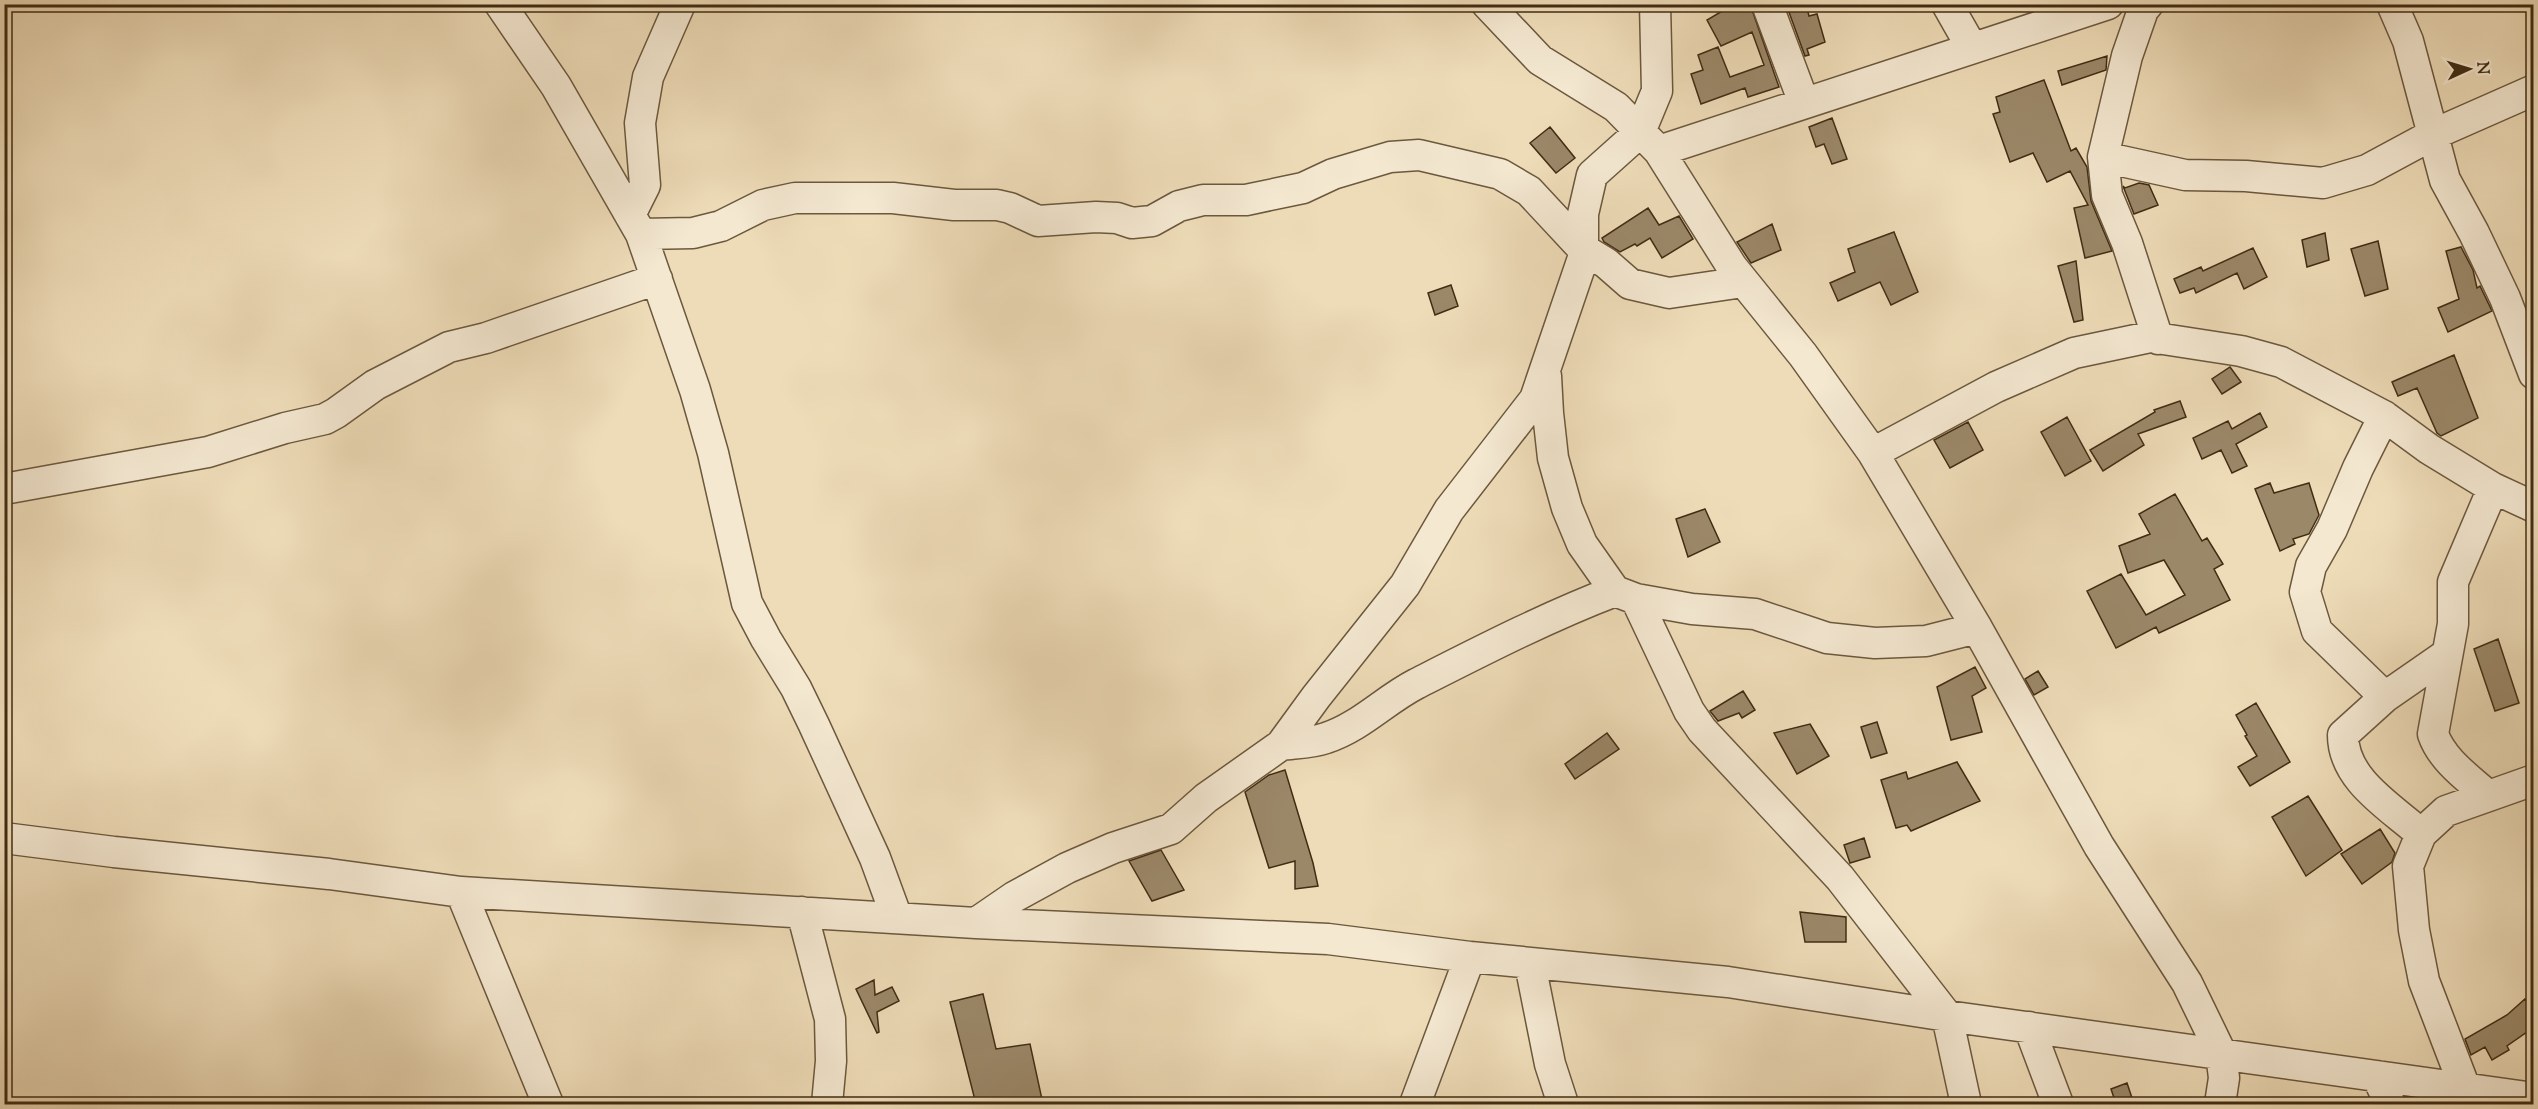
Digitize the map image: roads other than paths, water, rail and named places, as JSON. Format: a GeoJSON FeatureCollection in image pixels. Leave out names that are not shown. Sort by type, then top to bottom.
{"type":"FeatureCollection","features":[{"type":"Feature","properties":{"kind":"street"},"geometry":{"type":"LineString","coordinates":[[500,4],[556,86],[636,224],[695,390],[713,453],[747,603],[796,688],[814,725],[875,858],[897,918]]}},
{"type":"Feature","properties":{"kind":"street"},"geometry":{"type":"LineString","coordinates":[[636,224],[645,185],[640,123],[648,77],[680,4]]}},
{"type":"Feature","properties":{"kind":"street"},"geometry":{"type":"LineString","coordinates":[[1487,4],[1540,60],[1616,107],[1649,141],[1732,267],[1803,355],[1873,453],[1977,628],[2099,846],[2187,983],[2221,1053],[2224,1078],[2220,1104]]}},
{"type":"Feature","properties":{"kind":"street"},"geometry":{"type":"LineString","coordinates":[[1649,141],[1657,91],[1655,4]]}},
{"type":"Feature","properties":{"kind":"street"},"geometry":{"type":"LineString","coordinates":[[1767,4],[1804,103]]}},
{"type":"Feature","properties":{"kind":"street"},"geometry":{"type":"LineString","coordinates":[[1947,4],[1972,48]]}},
{"type":"Feature","properties":{"kind":"street"},"geometry":{"type":"LineString","coordinates":[[976,923],[1014,897],[1067,868],[1113,848],[1171,829],[1206,798],[1281,745],[1405,585],[1449,510],[1535,399],[1546,373],[1583,258],[1583,214],[1592,175],[1649,141],[1804,103],[2108,4]]}},
{"type":"Feature","properties":{"kind":"street"},"geometry":{"type":"LineString","coordinates":[[2392,4],[2408,41],[2445,180],[2474,233],[2505,298],[2534,374]]}},
{"type":"Feature","properties":{"kind":"street"},"geometry":{"type":"LineString","coordinates":[[2136,13],[2103,157],[2107,195],[2127,243],[2158,339]]}},
{"type":"Feature","properties":{"kind":"street"},"geometry":{"type":"LineString","coordinates":[[2103,157],[2185,175],[2246,176],[2323,183],[2367,170],[2432,135],[2534,90]]}},
{"type":"Feature","properties":{"kind":"street"},"geometry":{"type":"LineString","coordinates":[[636,224],[693,233],[721,226],[763,205],[781,200],[804,198],[893,198],[954,205],[997,205],[1010,208],[1038,221],[1096,217],[1118,218],[1132,223],[1152,221],[1179,206],[1195,202],[1246,200],[1268,196],[1303,188],[1333,174],[1390,157],[1419,155],[1500,174],[1529,191],[1583,249],[1606,263],[1630,284],[1669,293],[1743,282]]}},
{"type":"Feature","properties":{"kind":"street"},"geometry":{"type":"LineString","coordinates":[[4,489],[199,454],[325,418],[336,413],[375,385],[449,347],[486,338],[657,279]]}},
{"type":"Feature","properties":{"kind":"street"},"geometry":{"type":"LineString","coordinates":[[1873,453],[1996,387],[2074,353],[2150,337],[2241,351],[2281,362],[2384,416],[2429,449],[2493,488],[2534,507]]}},
{"type":"Feature","properties":{"kind":"street"},"geometry":{"type":"LineString","coordinates":[[1546,373],[1553,458],[1567,508],[1582,544],[1626,595],[1689,711],[1702,730],[1840,878],[1947,1016],[1966,1104]]}},
{"type":"Feature","properties":{"kind":"street"},"geometry":{"type":"LineString","coordinates":[[2384,416],[2358,468],[2332,529],[2311,566],[2305,592],[2316,631],[2385,697]]}},
{"type":"Feature","properties":{"kind":"street"},"geometry":{"type":"LineString","coordinates":[[2487,795],[2451,762],[2437,745],[2433,734],[2453,624],[2453,582],[2493,488]]}},
{"type":"Feature","properties":{"kind":"street"},"geometry":{"type":"LineString","coordinates":[[1281,745],[1329,738],[1359,722],[1415,685],[1563,611],[1626,595],[1692,609],[1755,614],[1827,638],[1875,644],[1926,641],[1977,628]]}},
{"type":"Feature","properties":{"kind":"street"},"geometry":{"type":"LineString","coordinates":[[2421,834],[2359,780],[2343,752],[2343,735],[2385,697],[2447,654]]}},
{"type":"Feature","properties":{"kind":"street"},"geometry":{"type":"LineString","coordinates":[[2465,1089],[2424,981],[2414,930],[2408,866],[2421,834],[2446,811],[2534,780]]}},
{"type":"Feature","properties":{"kind":"street"},"geometry":{"type":"LineString","coordinates":[[4,838],[114,852],[329,874],[461,892],[976,923],[1328,939],[1530,964],[1728,982],[1947,1016],[2534,1098]]}},
{"type":"Feature","properties":{"kind":"street"},"geometry":{"type":"LineString","coordinates":[[461,892],[548,1104]]}},
{"type":"Feature","properties":{"kind":"street"},"geometry":{"type":"LineString","coordinates":[[802,912],[830,1019],[831,1061],[827,1104]]}},
{"type":"Feature","properties":{"kind":"street"},"geometry":{"type":"LineString","coordinates":[[1415,1104],[1470,957]]}},
{"type":"Feature","properties":{"kind":"street"},"geometry":{"type":"LineString","coordinates":[[1530,964],[1550,1064],[1563,1104]]}},
{"type":"Feature","properties":{"kind":"street"},"geometry":{"type":"LineString","coordinates":[[2028,1027],[2058,1104]]}},
{"type":"Feature","properties":{"kind":"street"},"geometry":{"type":"LineString","coordinates":[[2377,1076],[2390,1104]]}}]}
